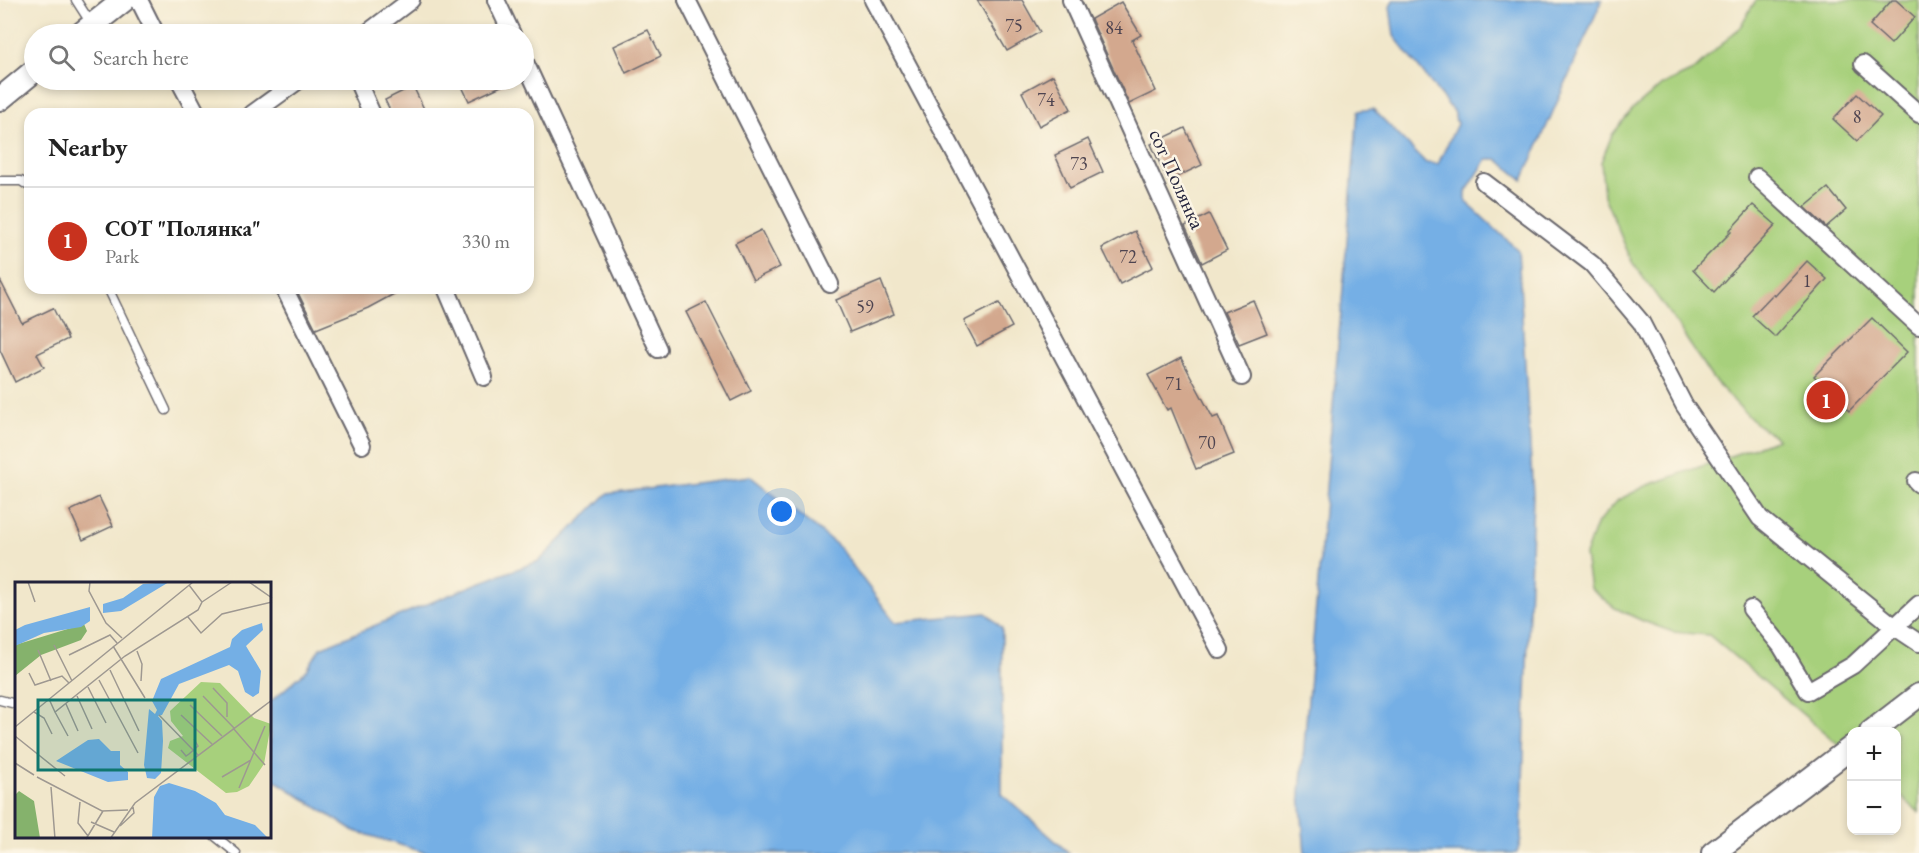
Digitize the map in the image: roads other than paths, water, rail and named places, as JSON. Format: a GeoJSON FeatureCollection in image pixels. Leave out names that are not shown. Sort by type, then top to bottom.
{"type":"FeatureCollection","features":[{"type":"Feature","properties":{"kind":"main road"},"geometry":{"type":"LineString","coordinates":[[94,24],[124,0]]}},
{"type":"Feature","properties":{"kind":"main road"},"geometry":{"type":"LineString","coordinates":[[0,99],[24,79]]}},
{"type":"Feature","properties":{"kind":"main road"},"geometry":{"type":"LineString","coordinates":[[1877,727],[1919,695]]}},
{"type":"Feature","properties":{"kind":"main road"},"geometry":{"type":"LineString","coordinates":[[1713,853],[1847,750]]}},
{"type":"Feature","properties":{"kind":"street"},"geometry":{"type":"LineString","coordinates":[[139,0],[151,24]]}},
{"type":"Feature","properties":{"kind":"street"},"geometry":{"type":"LineString","coordinates":[[379,24],[411,0]]}},
{"type":"Feature","properties":{"kind":"street"},"geometry":{"type":"LineString","coordinates":[[496,0],[507,24]]}},
{"type":"Feature","properties":{"kind":"street"},"geometry":{"type":"LineString","coordinates":[[687,0],[830,284]]}},
{"type":"Feature","properties":{"kind":"street"},"geometry":{"type":"LineString","coordinates":[[873,0],[1220,650]]}},
{"type":"Feature","properties":{"kind":"street","name":"сот Полянка"},"geometry":{"type":"LineString","coordinates":[[1071,0],[1242,377]]}},
{"type":"Feature","properties":{"kind":"street"},"geometry":{"type":"LineString","coordinates":[[1863,64],[1919,114]]}},
{"type":"Feature","properties":{"kind":"street"},"geometry":{"type":"LineString","coordinates":[[534,82],[658,349]]}},
{"type":"Feature","properties":{"kind":"street"},"geometry":{"type":"LineString","coordinates":[[184,90],[194,108]]}},
{"type":"Feature","properties":{"kind":"street"},"geometry":{"type":"LineString","coordinates":[[260,108],[285,90]]}},
{"type":"Feature","properties":{"kind":"street"},"geometry":{"type":"LineString","coordinates":[[361,90],[369,108]]}},
{"type":"Feature","properties":{"kind":"street"},"geometry":{"type":"LineString","coordinates":[[1756,177],[1919,326]]}},
{"type":"Feature","properties":{"kind":"street"},"geometry":{"type":"LineString","coordinates":[[1484,182],[1592,264],[1641,322],[1684,405],[1760,518],[1895,627],[1919,643]]}},
{"type":"Feature","properties":{"kind":"street"},"geometry":{"type":"LineString","coordinates":[[287,294],[362,445]]}},
{"type":"Feature","properties":{"kind":"street"},"geometry":{"type":"LineString","coordinates":[[449,294],[484,377]]}},
{"type":"Feature","properties":{"kind":"street"},"geometry":{"type":"LineString","coordinates":[[1751,609],[1781,646],[1808,691],[1853,665],[1919,604]]}},
{"type":"Feature","properties":{"kind":"lane"},"geometry":{"type":"LineString","coordinates":[[76,0],[85,24]]}},
{"type":"Feature","properties":{"kind":"lane"},"geometry":{"type":"LineString","coordinates":[[0,181],[24,183]]}},
{"type":"Feature","properties":{"kind":"lane"},"geometry":{"type":"LineString","coordinates":[[111,294],[166,410]]}},
{"type":"Feature","properties":{"kind":"lane"},"geometry":{"type":"LineString","coordinates":[[0,700],[15,705]]}},
{"type":"Feature","properties":{"kind":"lane"},"geometry":{"type":"LineString","coordinates":[[216,838],[236,853]]}},
{"type":"Feature","properties":{"kind":"water"},"geometry":{"type":"Polygon","coordinates":[[[1393,0],[1602,0],[1523,180],[1497,159],[1487,159],[1466,192],[1466,202],[1518,250],[1533,495],[1521,840],[1517,853],[1305,853],[1300,794],[1358,111],[1373,109],[1426,163],[1438,164],[1457,124],[1453,111],[1394,36],[1390,7],[1393,0]]]}},
{"type":"Feature","properties":{"kind":"water"},"geometry":{"type":"Polygon","coordinates":[[[750,476],[837,545],[895,622],[986,613],[1002,628],[1002,794],[1069,853],[426,853],[352,830],[272,778],[272,700],[307,670],[320,648],[476,584],[539,561],[607,494],[750,476]]]}},
{"type":"Feature","properties":{"kind":"place","name":"СОТ \"Полянка\""},"geometry":{"type":"Point","coordinates":[1826,400]}}]}
